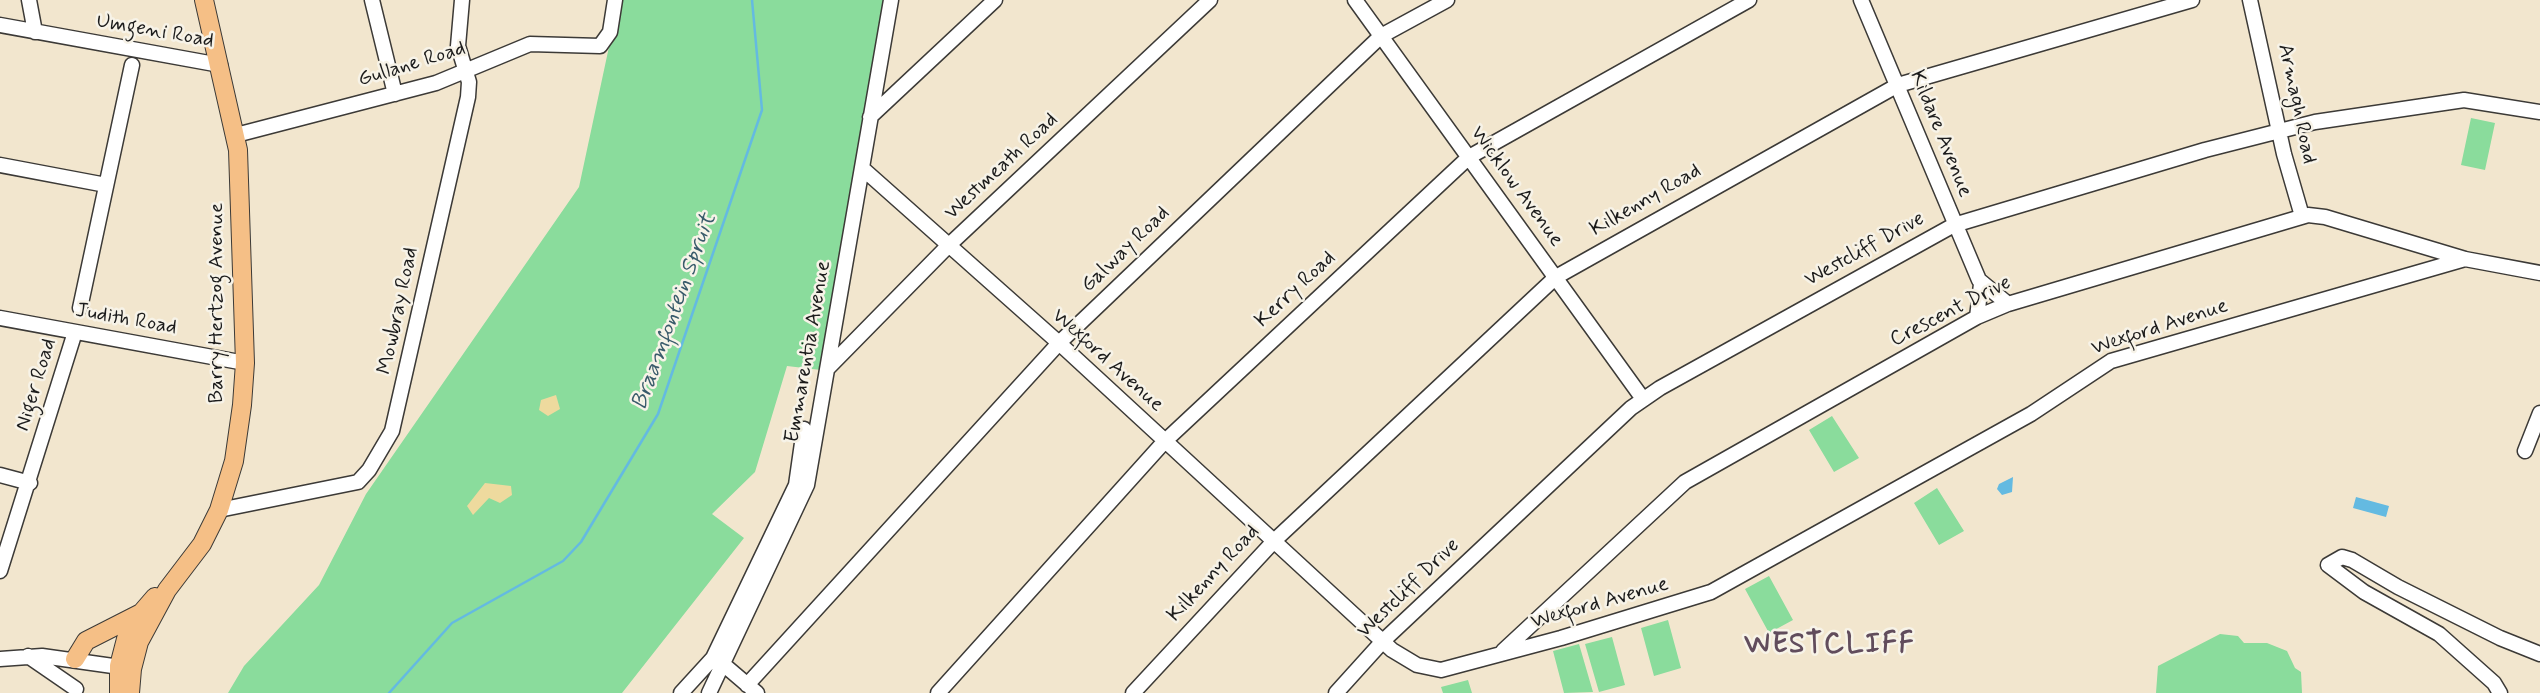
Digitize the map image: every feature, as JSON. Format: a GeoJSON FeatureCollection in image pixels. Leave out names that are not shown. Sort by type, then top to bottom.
{"type":"FeatureCollection","features":[{"type":"Feature","properties":{"kind":"main road","name":"Barry Hertzog Avenue"},"geometry":{"type":"LineString","coordinates":[[118,693],[126,668],[167,590],[198,551],[219,510],[237,451],[246,363],[236,135],[204,0]]}},
{"type":"Feature","properties":{"kind":"main road","name":"Barry Hertzog Avenue"},"geometry":{"type":"LineString","coordinates":[[130,693],[126,668],[127,639],[141,613],[157,594],[167,590]]}},
{"type":"Feature","properties":{"kind":"main road"},"geometry":{"type":"LineString","coordinates":[[75,659],[86,641],[141,613]]}},
{"type":"Feature","properties":{"kind":"street"},"geometry":{"type":"LineString","coordinates":[[29,0],[35,32]]}},
{"type":"Feature","properties":{"kind":"street"},"geometry":{"type":"LineString","coordinates":[[372,0],[395,94]]}},
{"type":"Feature","properties":{"kind":"street","name":"Mowbray Road"},"geometry":{"type":"LineString","coordinates":[[219,510],[350,486],[363,478],[387,440],[399,410],[468,97],[466,72],[458,46],[462,0]]}},
{"type":"Feature","properties":{"kind":"street","name":"Gullane Road"},"geometry":{"type":"LineString","coordinates":[[236,135],[395,94],[466,72],[530,44],[600,46],[610,32],[615,0]]}},
{"type":"Feature","properties":{"kind":"street","name":"Emmarentia Avenue"},"geometry":{"type":"LineString","coordinates":[[709,693],[804,492],[891,0]]}},
{"type":"Feature","properties":{"kind":"street"},"geometry":{"type":"LineString","coordinates":[[870,117],[995,0]]}},
{"type":"Feature","properties":{"kind":"street","name":"Westmeath Road"},"geometry":{"type":"LineString","coordinates":[[827,369],[948,246],[1210,0]]}},
{"type":"Feature","properties":{"kind":"street","name":"Wicklow Avenue"},"geometry":{"type":"LineString","coordinates":[[1355,0],[1643,399]]}},
{"type":"Feature","properties":{"kind":"street","name":"Galway Road"},"geometry":{"type":"LineString","coordinates":[[752,689],[1059,343],[1381,36],[1447,0]]}},
{"type":"Feature","properties":{"kind":"street","name":"Kerry Road"},"geometry":{"type":"LineString","coordinates":[[938,693],[1164,442],[1469,157],[1749,0]]}},
{"type":"Feature","properties":{"kind":"street","name":"Kildare Avenue"},"geometry":{"type":"LineString","coordinates":[[1861,0],[1981,284],[2008,304]]}},
{"type":"Feature","properties":{"kind":"street","name":"Kilkenny Road"},"geometry":{"type":"LineString","coordinates":[[1133,693],[1275,540],[1556,277],[1898,85],[2192,0]]}},
{"type":"Feature","properties":{"kind":"street","name":"Armagh Road"},"geometry":{"type":"LineString","coordinates":[[2250,0],[2279,130],[2302,216]]}},
{"type":"Feature","properties":{"kind":"street","name":"Umgeni Road"},"geometry":{"type":"LineString","coordinates":[[0,25],[220,65]]}},
{"type":"Feature","properties":{"kind":"street"},"geometry":{"type":"LineString","coordinates":[[80,308],[132,65]]}},
{"type":"Feature","properties":{"kind":"street","name":"Westcliff Drive"},"geometry":{"type":"LineString","coordinates":[[1336,693],[1383,641],[1643,399],[1954,225],[2279,130],[2464,100],[2540,112]]}},
{"type":"Feature","properties":{"kind":"street"},"geometry":{"type":"LineString","coordinates":[[0,165],[106,185]]}},
{"type":"Feature","properties":{"kind":"street","name":"Wexford Avenue"},"geometry":{"type":"LineString","coordinates":[[862,168],[1059,343],[1383,641],[1406,660],[1431,669],[1450,669],[1711,592],[2031,414],[2104,364],[2465,259]]}},
{"type":"Feature","properties":{"kind":"street","name":"Crescent Drive"},"geometry":{"type":"LineString","coordinates":[[1502,652],[1685,482],[1977,317],[2008,304],[2302,216],[2319,216],[2465,259],[2540,273]]}},
{"type":"Feature","properties":{"kind":"street"},"geometry":{"type":"LineString","coordinates":[[1977,317],[1981,284]]}},
{"type":"Feature","properties":{"kind":"street","name":"Judith Road"},"geometry":{"type":"LineString","coordinates":[[0,318],[246,363]]}},
{"type":"Feature","properties":{"kind":"street","name":"Niger Road"},"geometry":{"type":"LineString","coordinates":[[0,571],[30,483],[75,332]]}},
{"type":"Feature","properties":{"kind":"street"},"geometry":{"type":"LineString","coordinates":[[2525,451],[2540,413]]}},
{"type":"Feature","properties":{"kind":"street"},"geometry":{"type":"LineString","coordinates":[[681,693],[713,658],[796,485],[804,429]]}},
{"type":"Feature","properties":{"kind":"street"},"geometry":{"type":"LineString","coordinates":[[0,475],[30,483]]}},
{"type":"Feature","properties":{"kind":"street"},"geometry":{"type":"LineString","coordinates":[[2500,693],[2479,669],[2425,623],[2364,592],[2328,565],[2342,557],[2352,560],[2381,578],[2482,629],[2540,654]]}},
{"type":"Feature","properties":{"kind":"street"},"geometry":{"type":"LineString","coordinates":[[1543,613],[1549,631],[1561,638]]}},
{"type":"Feature","properties":{"kind":"street"},"geometry":{"type":"LineString","coordinates":[[0,659],[28,656],[75,659],[126,668]]}},
{"type":"Feature","properties":{"kind":"street"},"geometry":{"type":"LineString","coordinates":[[28,656],[77,691]]}},
{"type":"Feature","properties":{"kind":"street"},"geometry":{"type":"LineString","coordinates":[[75,659],[77,691]]}},
{"type":"Feature","properties":{"kind":"street"},"geometry":{"type":"LineString","coordinates":[[723,664],[752,689]]}},
{"type":"Feature","properties":{"kind":"green space"},"geometry":{"type":"Polygon","coordinates":[[[619,0],[892,0],[821,370],[787,366],[755,472],[712,514],[744,538],[622,693],[228,693],[244,666],[319,585],[366,494],[579,187],[619,0]]]}},
{"type":"Feature","properties":{"kind":"green space"},"geometry":{"type":"Polygon","coordinates":[[[2471,118],[2495,123],[2485,170],[2461,165],[2471,118]]]}},
{"type":"Feature","properties":{"kind":"green space"},"geometry":{"type":"Polygon","coordinates":[[[1832,416],[1859,458],[1834,472],[1809,430],[1832,416]]]}},
{"type":"Feature","properties":{"kind":"green space"},"geometry":{"type":"Polygon","coordinates":[[[1937,488],[1964,531],[1939,545],[1914,503],[1937,488]]]}},
{"type":"Feature","properties":{"kind":"green space"},"geometry":{"type":"Polygon","coordinates":[[[1769,576],[1793,620],[1769,633],[1745,589],[1769,576]]]}},
{"type":"Feature","properties":{"kind":"green space"},"geometry":{"type":"Polygon","coordinates":[[[1668,620],[1681,668],[1654,676],[1641,628],[1668,620]]]}},
{"type":"Feature","properties":{"kind":"green space"},"geometry":{"type":"Polygon","coordinates":[[[2220,634],[2238,636],[2244,643],[2267,643],[2287,651],[2295,668],[2301,672],[2302,693],[2156,693],[2158,666],[2220,634]]]}},
{"type":"Feature","properties":{"kind":"green space"},"geometry":{"type":"Polygon","coordinates":[[[1612,637],[1625,685],[1599,692],[1585,644],[1612,637]]]}},
{"type":"Feature","properties":{"kind":"green space"},"geometry":{"type":"Polygon","coordinates":[[[1579,644],[1593,692],[1564,693],[1553,651],[1579,644]]]}},
{"type":"Feature","properties":{"kind":"green space"},"geometry":{"type":"Polygon","coordinates":[[[1468,680],[1472,693],[1443,693],[1441,687],[1468,680]]]}},
{"type":"Feature","properties":{"kind":"sand"},"geometry":{"type":"Polygon","coordinates":[[[556,395],[560,409],[548,416],[539,410],[541,400],[556,395]]]}},
{"type":"Feature","properties":{"kind":"sand"},"geometry":{"type":"Polygon","coordinates":[[[485,483],[511,486],[512,495],[500,503],[489,498],[473,515],[467,506],[485,483]]]}},
{"type":"Feature","properties":{"kind":"water"},"geometry":{"type":"Polygon","coordinates":[[[2013,477],[2012,492],[2002,495],[1997,489],[1999,484],[2013,477]]]}},
{"type":"Feature","properties":{"kind":"water"},"geometry":{"type":"Polygon","coordinates":[[[2356,497],[2389,506],[2386,517],[2353,508],[2356,497]]]}},
{"type":"Feature","properties":{"kind":"waterway","name":"Braamfontein Spruit"},"geometry":{"type":"LineString","coordinates":[[389,693],[452,623],[563,561],[581,542],[658,414],[762,110],[752,0]]}},
{"type":"Feature","properties":{"kind":"district","name":"WESTCLIFF"},"geometry":{"type":"Point","coordinates":[1830,646]}}]}
